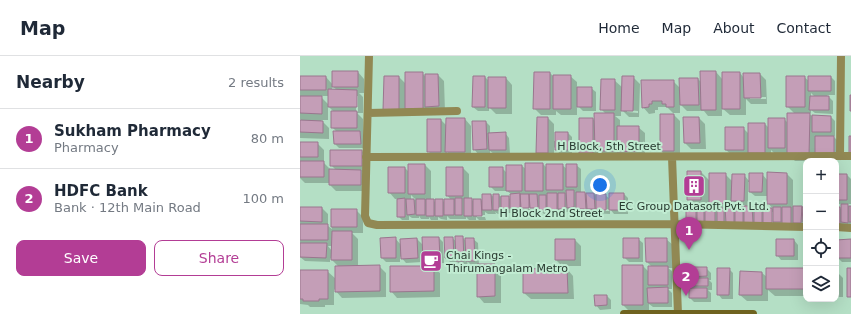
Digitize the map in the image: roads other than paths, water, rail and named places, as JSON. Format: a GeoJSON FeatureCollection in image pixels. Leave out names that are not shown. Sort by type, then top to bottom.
{"type":"FeatureCollection","features":[{"type":"Feature","properties":{"kind":"main road"},"geometry":{"type":"LineString","coordinates":[[624,314],[753,314]]}},
{"type":"Feature","properties":{"kind":"street"},"geometry":{"type":"LineString","coordinates":[[366,156],[369,56]]}},
{"type":"Feature","properties":{"kind":"street"},"geometry":{"type":"LineString","coordinates":[[840,156],[841,56]]}},
{"type":"Feature","properties":{"kind":"street"},"geometry":{"type":"LineString","coordinates":[[368,114],[457,111]]}},
{"type":"Feature","properties":{"kind":"street","name":"H Block, 5th Street"},"geometry":{"type":"LineString","coordinates":[[366,156],[851,156]]}},
{"type":"Feature","properties":{"kind":"street","name":"H Block 2nd Street"},"geometry":{"type":"LineString","coordinates":[[366,156],[366,216],[368,223],[377,225],[674,224],[803,227]]}},
{"type":"Feature","properties":{"kind":"street"},"geometry":{"type":"LineString","coordinates":[[672,157],[678,314]]}},
{"type":"Feature","properties":{"kind":"street"},"geometry":{"type":"LineString","coordinates":[[839,227],[851,228]]}},
{"type":"Feature","properties":{"kind":"place","name":"EC Group Datasoft Pvt. Ltd."},"geometry":{"type":"Point","coordinates":[694,186]}},
{"type":"Feature","properties":{"kind":"place","name":"Sukham Pharmacy"},"geometry":{"type":"Point","coordinates":[689,250]}},
{"type":"Feature","properties":{"kind":"place","name":"Chai Kings - Thirumangalam Metro"},"geometry":{"type":"Point","coordinates":[431,261]}},
{"type":"Feature","properties":{"kind":"place","name":"HDFC Bank"},"geometry":{"type":"Point","coordinates":[686,296]}}]}
